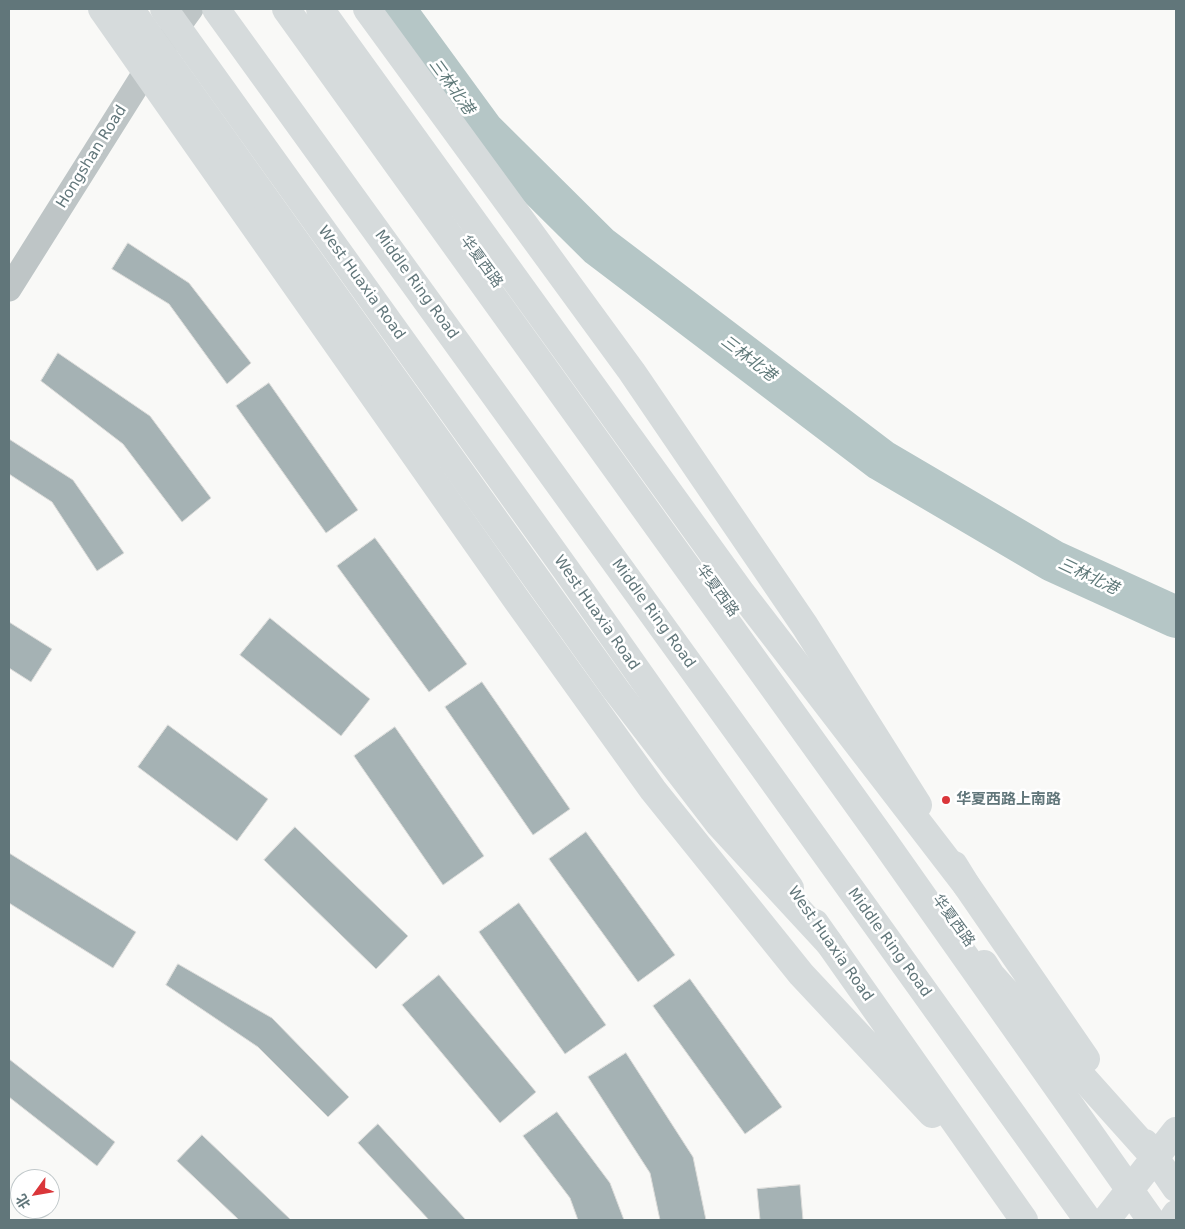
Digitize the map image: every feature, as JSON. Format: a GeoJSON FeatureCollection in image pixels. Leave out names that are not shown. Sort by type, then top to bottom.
{"type":"FeatureCollection","features":[{"type":"Feature","properties":{"kind":"main road"},"geometry":{"type":"LineString","coordinates":[[102,9],[516,599],[653,790],[801,974],[1001,1188]]}},
{"type":"Feature","properties":{"kind":"main road"},"geometry":{"type":"LineString","coordinates":[[130,9],[616,690],[719,824],[829,943]]}},
{"type":"Feature","properties":{"kind":"main road","name":"Middle Ring Road"},"geometry":{"type":"LineString","coordinates":[[216,9],[1088,1220]]}},
{"type":"Feature","properties":{"kind":"main road"},"geometry":{"type":"LineString","coordinates":[[286,9],[881,837],[1151,1220]]}},
{"type":"Feature","properties":{"kind":"main road","name":"华夏西路"},"geometry":{"type":"LineString","coordinates":[[299,9],[992,975],[1155,1158]]}},
{"type":"Feature","properties":{"kind":"main road"},"geometry":{"type":"LineString","coordinates":[[320,9],[740,590],[967,886],[1176,1188]]}},
{"type":"Feature","properties":{"kind":"main road"},"geometry":{"type":"LineString","coordinates":[[367,9],[632,372],[804,626],[967,886]]}},
{"type":"Feature","properties":{"kind":"main road","name":"West Huaxia Road"},"geometry":{"type":"LineString","coordinates":[[177,15],[1024,1220]]}},
{"type":"Feature","properties":{"kind":"main road"},"geometry":{"type":"LineString","coordinates":[[1106,1220],[1176,1131]]}},
{"type":"Feature","properties":{"kind":"main road"},"geometry":{"type":"LineString","coordinates":[[1172,1220],[1176,1214]]}},
{"type":"Feature","properties":{"kind":"street","name":"Hongshan Road"},"geometry":{"type":"LineString","coordinates":[[9,289],[146,71],[177,15]]}},
{"type":"Feature","properties":{"kind":"building"},"geometry":{"type":"Polygon","coordinates":[[[128,243],[189,283],[251,363],[227,384],[169,304],[112,269],[128,243]]]}},
{"type":"Feature","properties":{"kind":"building"},"geometry":{"type":"Polygon","coordinates":[[[58,353],[150,416],[211,498],[182,522],[123,444],[41,381],[58,353]]]}},
{"type":"Feature","properties":{"kind":"building"},"geometry":{"type":"Polygon","coordinates":[[[269,383],[358,510],[326,533],[236,406],[269,383]]]}},
{"type":"Feature","properties":{"kind":"building"},"geometry":{"type":"Polygon","coordinates":[[[9,439],[73,480],[124,553],[97,571],[52,502],[9,474],[9,439]]]}},
{"type":"Feature","properties":{"kind":"building"},"geometry":{"type":"Polygon","coordinates":[[[375,538],[467,664],[429,692],[337,566],[375,538]]]}},
{"type":"Feature","properties":{"kind":"building"},"geometry":{"type":"Polygon","coordinates":[[[270,618],[370,699],[341,736],[240,655],[270,618]]]}},
{"type":"Feature","properties":{"kind":"building"},"geometry":{"type":"Polygon","coordinates":[[[9,622],[52,649],[31,682],[9,668],[9,622]]]}},
{"type":"Feature","properties":{"kind":"building"},"geometry":{"type":"Polygon","coordinates":[[[482,682],[570,809],[533,835],[445,707],[482,682]]]}},
{"type":"Feature","properties":{"kind":"building"},"geometry":{"type":"Polygon","coordinates":[[[168,725],[268,799],[237,841],[138,767],[168,725]]]}},
{"type":"Feature","properties":{"kind":"building"},"geometry":{"type":"Polygon","coordinates":[[[395,727],[484,856],[443,885],[354,756],[395,727]]]}},
{"type":"Feature","properties":{"kind":"building"},"geometry":{"type":"Polygon","coordinates":[[[295,827],[408,936],[376,969],[264,860],[295,827]]]}},
{"type":"Feature","properties":{"kind":"building"},"geometry":{"type":"Polygon","coordinates":[[[586,832],[675,955],[638,982],[549,859],[586,832]]]}},
{"type":"Feature","properties":{"kind":"building"},"geometry":{"type":"Polygon","coordinates":[[[9,853],[136,932],[113,968],[9,903],[9,853]]]}},
{"type":"Feature","properties":{"kind":"building"},"geometry":{"type":"Polygon","coordinates":[[[519,903],[606,1025],[565,1054],[479,932],[519,903]]]}},
{"type":"Feature","properties":{"kind":"building"},"geometry":{"type":"Polygon","coordinates":[[[178,964],[272,1018],[349,1097],[328,1117],[258,1047],[166,985],[178,964]]]}},
{"type":"Feature","properties":{"kind":"building"},"geometry":{"type":"Polygon","coordinates":[[[439,975],[536,1092],[500,1123],[402,1005],[439,975]]]}},
{"type":"Feature","properties":{"kind":"building"},"geometry":{"type":"Polygon","coordinates":[[[690,979],[782,1107],[745,1134],[653,1006],[690,979]]]}},
{"type":"Feature","properties":{"kind":"building"},"geometry":{"type":"Polygon","coordinates":[[[626,1053],[693,1157],[706,1220],[660,1220],[650,1173],[588,1077],[626,1053]]]}},
{"type":"Feature","properties":{"kind":"building"},"geometry":{"type":"Polygon","coordinates":[[[9,1059],[115,1142],[97,1166],[9,1097],[9,1059]]]}},
{"type":"Feature","properties":{"kind":"building"},"geometry":{"type":"Polygon","coordinates":[[[557,1112],[610,1183],[624,1220],[578,1220],[570,1198],[523,1136],[557,1112]]]}},
{"type":"Feature","properties":{"kind":"building"},"geometry":{"type":"Polygon","coordinates":[[[378,1124],[466,1220],[429,1220],[358,1143],[378,1124]]]}},
{"type":"Feature","properties":{"kind":"building"},"geometry":{"type":"Polygon","coordinates":[[[202,1135],[291,1220],[239,1220],[177,1161],[202,1135]]]}},
{"type":"Feature","properties":{"kind":"building"},"geometry":{"type":"Polygon","coordinates":[[[800,1185],[803,1220],[760,1220],[757,1189],[800,1185]]]}},
{"type":"Feature","properties":{"kind":"waterway","name":"三林北港"},"geometry":{"type":"LineString","coordinates":[[394,9],[483,131],[599,246],[881,460],[1053,561],[1176,617]]}},
{"type":"Feature","properties":{"kind":"place","name":"华夏西路上南路"},"geometry":{"type":"Point","coordinates":[946,800]}}]}
